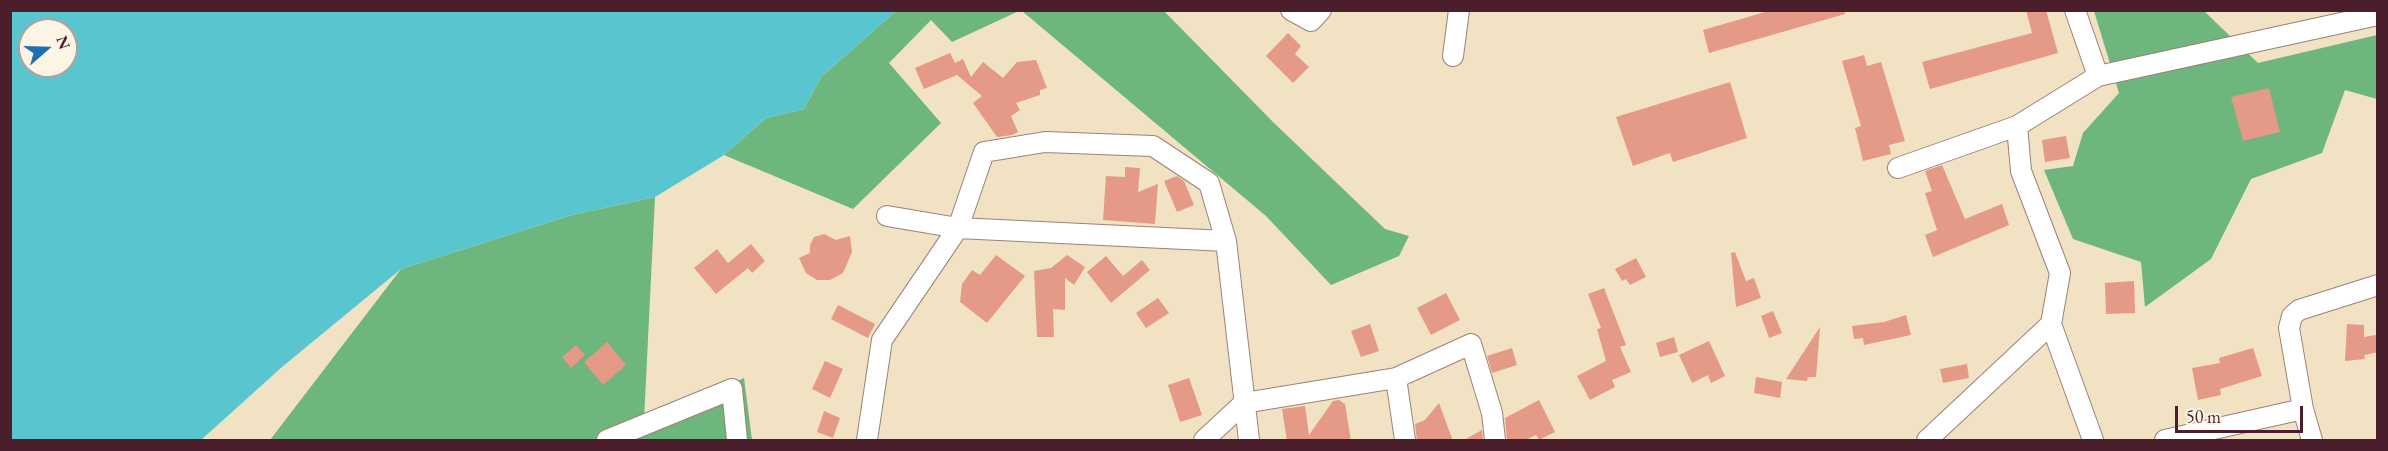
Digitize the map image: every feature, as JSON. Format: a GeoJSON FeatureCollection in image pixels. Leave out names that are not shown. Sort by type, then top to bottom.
{"type":"FeatureCollection","features":[{"type":"Feature","properties":{"kind":"street"},"geometry":{"type":"LineString","coordinates":[[1291,10],[1311,21],[1321,10]]}},
{"type":"Feature","properties":{"kind":"street"},"geometry":{"type":"LineString","coordinates":[[1453,56],[1460,10]]}},
{"type":"Feature","properties":{"kind":"street"},"geometry":{"type":"LineString","coordinates":[[2075,10],[2098,76]]}},
{"type":"Feature","properties":{"kind":"street"},"geometry":{"type":"LineString","coordinates":[[1898,168],[2017,126],[2098,76],[2378,15]]}},
{"type":"Feature","properties":{"kind":"street"},"geometry":{"type":"LineString","coordinates":[[2017,126],[2021,171],[2060,273],[2051,324],[2085,412],[2093,441]]}},
{"type":"Feature","properties":{"kind":"street"},"geometry":{"type":"LineString","coordinates":[[867,441],[882,340],[958,228],[984,152],[1045,142],[1154,146],[1209,183],[1226,241],[1249,441]]}},
{"type":"Feature","properties":{"kind":"street"},"geometry":{"type":"LineString","coordinates":[[886,216],[958,228],[1226,241]]}},
{"type":"Feature","properties":{"kind":"street"},"geometry":{"type":"LineString","coordinates":[[2312,441],[2303,409],[2289,328],[2292,316],[2300,310],[2378,285]]}},
{"type":"Feature","properties":{"kind":"street"},"geometry":{"type":"LineString","coordinates":[[1926,441],[2051,324]]}},
{"type":"Feature","properties":{"kind":"street"},"geometry":{"type":"LineString","coordinates":[[1204,441],[1244,403],[1396,378],[1471,344],[1492,412],[1495,441]]}},
{"type":"Feature","properties":{"kind":"street"},"geometry":{"type":"LineString","coordinates":[[1396,378],[1405,441]]}},
{"type":"Feature","properties":{"kind":"street"},"geometry":{"type":"LineString","coordinates":[[607,441],[732,389],[737,441]]}},
{"type":"Feature","properties":{"kind":"street"},"geometry":{"type":"LineString","coordinates":[[2164,441],[2303,409]]}},
{"type":"Feature","properties":{"kind":"green space"},"geometry":{"type":"Polygon","coordinates":[[[896,11],[1019,11],[952,42],[931,20],[889,63],[941,123],[853,209],[724,155],[766,118],[804,109],[821,77],[896,11]]]}},
{"type":"Feature","properties":{"kind":"green space"},"geometry":{"type":"Polygon","coordinates":[[[1022,11],[1164,11],[1273,122],[1385,229],[1409,236],[1399,256],[1331,285],[1266,216],[1022,11]]]}},
{"type":"Feature","properties":{"kind":"green space"},"geometry":{"type":"Polygon","coordinates":[[[2094,11],[2204,11],[2258,63],[2377,35],[2377,99],[2345,90],[2322,153],[2251,179],[2211,259],[2145,307],[2141,262],[2073,239],[2044,170],[2073,166],[2083,133],[2119,93],[2094,11]]]}},
{"type":"Feature","properties":{"kind":"green space"},"geometry":{"type":"Polygon","coordinates":[[[655,197],[644,420],[744,378],[752,440],[270,440],[401,269],[572,215],[655,197]]]}},
{"type":"Feature","properties":{"kind":"water"},"geometry":{"type":"Polygon","coordinates":[[[11,10],[896,11],[821,77],[804,109],[766,118],[724,155],[655,197],[572,215],[401,269],[282,367],[201,440],[11,440],[11,10]]]}},
{"type":"Feature","properties":{"kind":"building"},"geometry":{"type":"Polygon","coordinates":[[[1772,10],[1844,10],[1845,14],[1709,53],[1703,30],[1772,10]]]}},
{"type":"Feature","properties":{"kind":"building"},"geometry":{"type":"Polygon","coordinates":[[[2026,10],[2046,10],[2058,53],[1930,89],[1922,62],[2032,33],[2026,10]]]}},
{"type":"Feature","properties":{"kind":"building"},"geometry":{"type":"Polygon","coordinates":[[[1288,33],[1301,46],[1295,54],[1309,67],[1293,83],[1266,56],[1288,33]]]}},
{"type":"Feature","properties":{"kind":"building"},"geometry":{"type":"Polygon","coordinates":[[[950,53],[955,63],[963,59],[971,77],[983,62],[1003,78],[1017,62],[1036,60],[1047,88],[1040,90],[1040,95],[1016,103],[1020,110],[1011,116],[1018,132],[997,137],[973,103],[982,96],[957,75],[924,89],[915,68],[950,53]]]}},
{"type":"Feature","properties":{"kind":"building"},"geometry":{"type":"Polygon","coordinates":[[[1864,55],[1867,66],[1881,62],[1905,141],[1889,145],[1891,154],[1863,161],[1855,128],[1861,126],[1842,61],[1864,55]]]}},
{"type":"Feature","properties":{"kind":"building"},"geometry":{"type":"Polygon","coordinates":[[[1730,82],[1747,138],[1673,162],[1670,153],[1633,166],[1616,117],[1730,82]]]}},
{"type":"Feature","properties":{"kind":"building"},"geometry":{"type":"Polygon","coordinates":[[[2269,88],[2280,132],[2243,141],[2231,97],[2269,88]]]}},
{"type":"Feature","properties":{"kind":"building"},"geometry":{"type":"Polygon","coordinates":[[[2066,136],[2070,158],[2045,162],[2042,140],[2066,136]]]}},
{"type":"Feature","properties":{"kind":"building"},"geometry":{"type":"Polygon","coordinates":[[[1942,165],[1965,219],[2002,204],[2009,225],[1933,257],[1925,235],[1937,230],[1925,193],[1932,191],[1925,171],[1942,165]]]}},
{"type":"Feature","properties":{"kind":"building"},"geometry":{"type":"Polygon","coordinates":[[[1125,167],[1140,168],[1138,192],[1158,184],[1155,224],[1103,220],[1106,176],[1125,177],[1125,167]]]}},
{"type":"Feature","properties":{"kind":"building"},"geometry":{"type":"Polygon","coordinates":[[[1177,176],[1184,181],[1194,205],[1177,212],[1164,181],[1177,176]]]}},
{"type":"Feature","properties":{"kind":"building"},"geometry":{"type":"Polygon","coordinates":[[[824,234],[836,240],[850,236],[852,252],[843,273],[830,280],[817,280],[806,273],[799,258],[810,253],[810,245],[814,237],[824,234]]]}},
{"type":"Feature","properties":{"kind":"building"},"geometry":{"type":"Polygon","coordinates":[[[751,244],[765,261],[752,273],[748,268],[716,294],[694,268],[717,249],[728,263],[751,244]]]}},
{"type":"Feature","properties":{"kind":"building"},"geometry":{"type":"Polygon","coordinates":[[[1735,252],[1746,281],[1754,278],[1761,298],[1736,307],[1731,253],[1735,252]]]}},
{"type":"Feature","properties":{"kind":"building"},"geometry":{"type":"Polygon","coordinates":[[[996,255],[1025,276],[987,323],[960,302],[962,284],[972,270],[980,275],[996,255]]]}},
{"type":"Feature","properties":{"kind":"building"},"geometry":{"type":"Polygon","coordinates":[[[1067,255],[1085,267],[1074,285],[1065,278],[1065,310],[1053,309],[1054,337],[1037,337],[1034,271],[1051,268],[1067,255]]]}},
{"type":"Feature","properties":{"kind":"building"},"geometry":{"type":"Polygon","coordinates":[[[1106,256],[1123,276],[1142,260],[1150,270],[1111,303],[1087,272],[1106,256]]]}},
{"type":"Feature","properties":{"kind":"building"},"geometry":{"type":"Polygon","coordinates":[[[1636,258],[1646,277],[1630,285],[1626,279],[1622,281],[1615,269],[1636,258]]]}},
{"type":"Feature","properties":{"kind":"building"},"geometry":{"type":"Polygon","coordinates":[[[2134,281],[2135,313],[2106,314],[2105,283],[2134,281]]]}},
{"type":"Feature","properties":{"kind":"building"},"geometry":{"type":"Polygon","coordinates":[[[1604,288],[1626,345],[1620,347],[1631,372],[1612,380],[1615,387],[1590,400],[1577,376],[1606,361],[1597,329],[1601,328],[1588,294],[1604,288]]]}},
{"type":"Feature","properties":{"kind":"building"},"geometry":{"type":"Polygon","coordinates":[[[1446,293],[1460,320],[1431,335],[1417,308],[1446,293]]]}},
{"type":"Feature","properties":{"kind":"building"},"geometry":{"type":"Polygon","coordinates":[[[1158,298],[1169,313],[1146,328],[1136,313],[1158,298]]]}},
{"type":"Feature","properties":{"kind":"building"},"geometry":{"type":"Polygon","coordinates":[[[838,305],[875,324],[868,338],[831,319],[838,305]]]}},
{"type":"Feature","properties":{"kind":"building"},"geometry":{"type":"Polygon","coordinates":[[[1773,311],[1782,333],[1769,338],[1761,316],[1773,311]]]}},
{"type":"Feature","properties":{"kind":"building"},"geometry":{"type":"Polygon","coordinates":[[[1906,315],[1911,335],[1864,345],[1863,338],[1854,339],[1852,326],[1884,322],[1906,315]]]}},
{"type":"Feature","properties":{"kind":"building"},"geometry":{"type":"Polygon","coordinates":[[[1370,324],[1379,351],[1361,357],[1351,331],[1370,324]]]}},
{"type":"Feature","properties":{"kind":"building"},"geometry":{"type":"Polygon","coordinates":[[[2347,324],[2364,325],[2364,337],[2376,335],[2378,352],[2364,355],[2365,359],[2345,361],[2347,324]]]}},
{"type":"Feature","properties":{"kind":"building"},"geometry":{"type":"Polygon","coordinates":[[[1820,327],[1816,377],[1808,377],[1807,381],[1786,379],[1820,327]]]}},
{"type":"Feature","properties":{"kind":"building"},"geometry":{"type":"Polygon","coordinates":[[[1674,337],[1678,352],[1660,357],[1656,343],[1674,337]]]}},
{"type":"Feature","properties":{"kind":"building"},"geometry":{"type":"Polygon","coordinates":[[[1709,341],[1725,376],[1711,383],[1708,375],[1692,383],[1679,355],[1709,341]]]}},
{"type":"Feature","properties":{"kind":"building"},"geometry":{"type":"Polygon","coordinates":[[[607,342],[626,365],[603,385],[584,362],[607,342]]]}},
{"type":"Feature","properties":{"kind":"building"},"geometry":{"type":"Polygon","coordinates":[[[576,345],[585,355],[571,368],[562,357],[576,345]]]}},
{"type":"Feature","properties":{"kind":"building"},"geometry":{"type":"Polygon","coordinates":[[[1512,348],[1517,365],[1492,373],[1487,356],[1512,348]]]}},
{"type":"Feature","properties":{"kind":"building"},"geometry":{"type":"Polygon","coordinates":[[[2253,348],[2262,376],[2220,389],[2221,395],[2198,400],[2192,368],[2220,363],[2219,358],[2253,348]]]}},
{"type":"Feature","properties":{"kind":"building"},"geometry":{"type":"Polygon","coordinates":[[[825,361],[843,369],[830,398],[812,389],[825,361]]]}},
{"type":"Feature","properties":{"kind":"building"},"geometry":{"type":"Polygon","coordinates":[[[1967,364],[1969,378],[1943,383],[1940,369],[1967,364]]]}},
{"type":"Feature","properties":{"kind":"building"},"geometry":{"type":"Polygon","coordinates":[[[1756,377],[1782,382],[1780,398],[1754,393],[1756,377]]]}},
{"type":"Feature","properties":{"kind":"building"},"geometry":{"type":"Polygon","coordinates":[[[1189,378],[1202,415],[1180,422],[1168,385],[1189,378]]]}},
{"type":"Feature","properties":{"kind":"building"},"geometry":{"type":"Polygon","coordinates":[[[1339,400],[1345,404],[1351,441],[1287,441],[1282,409],[1305,406],[1309,435],[1333,401],[1339,400]]]}},
{"type":"Feature","properties":{"kind":"building"},"geometry":{"type":"Polygon","coordinates":[[[1539,400],[1555,432],[1539,440],[1536,435],[1524,441],[1507,441],[1505,418],[1539,400]]]}},
{"type":"Feature","properties":{"kind":"building"},"geometry":{"type":"Polygon","coordinates":[[[1439,403],[1453,441],[1417,441],[1415,424],[1425,420],[1439,403]]]}},
{"type":"Feature","properties":{"kind":"building"},"geometry":{"type":"Polygon","coordinates":[[[824,411],[840,418],[833,438],[817,432],[824,411]]]}},
{"type":"Feature","properties":{"kind":"building"},"geometry":{"type":"Polygon","coordinates":[[[1482,430],[1483,441],[1462,441],[1482,430]]]}}]}
